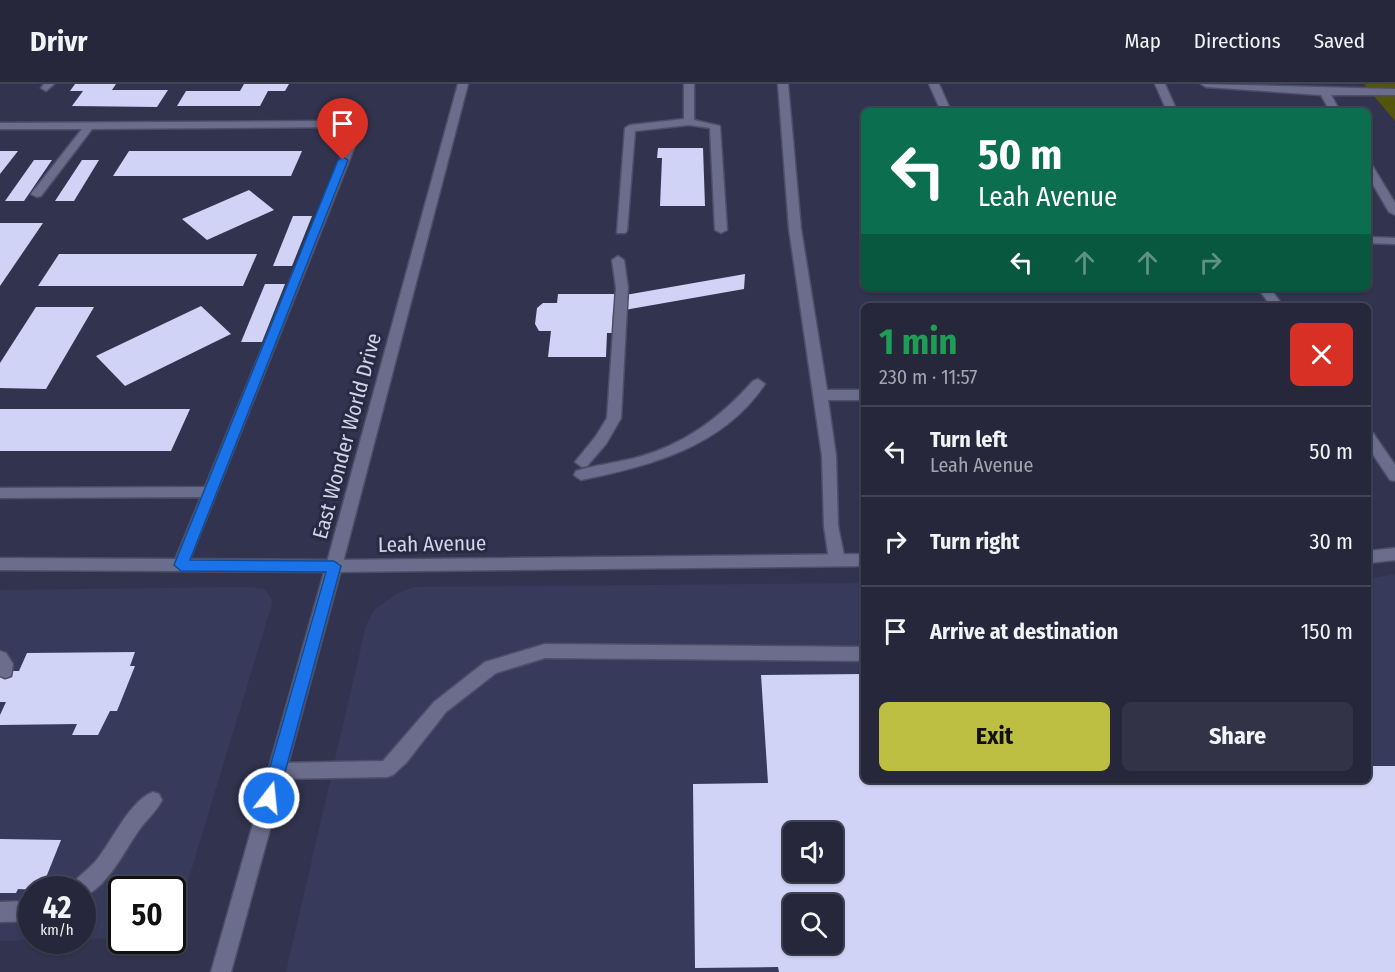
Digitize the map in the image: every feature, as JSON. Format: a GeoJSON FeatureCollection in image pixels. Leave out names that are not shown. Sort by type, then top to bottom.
{"type":"FeatureCollection","features":[{"type":"Feature","properties":{"kind":"main road","name":"East Wonder World Drive"},"geometry":{"type":"LineString","coordinates":[[221,972],[334,566],[463,84]]}},
{"type":"Feature","properties":{"kind":"main road"},"geometry":{"type":"LineString","coordinates":[[689,84],[689,122]]}},
{"type":"Feature","properties":{"kind":"main road"},"geometry":{"type":"LineString","coordinates":[[783,84],[795,229],[829,456],[831,526],[837,560]]}},
{"type":"Feature","properties":{"kind":"main road"},"geometry":{"type":"LineString","coordinates":[[934,84],[945,108]]}},
{"type":"Feature","properties":{"kind":"main road"},"geometry":{"type":"LineString","coordinates":[[1160,84],[1171,108]]}},
{"type":"Feature","properties":{"kind":"main road"},"geometry":{"type":"LineString","coordinates":[[1206,84],[1324,92],[1395,92]]}},
{"type":"Feature","properties":{"kind":"main road"},"geometry":{"type":"LineString","coordinates":[[1324,92],[1333,108]]}},
{"type":"Feature","properties":{"kind":"main road"},"geometry":{"type":"LineString","coordinates":[[621,231],[630,128],[689,122],[715,126],[721,230]]}},
{"type":"Feature","properties":{"kind":"main road"},"geometry":{"type":"LineString","coordinates":[[0,126],[333,124],[342,126],[354,136],[181,565]]}},
{"type":"Feature","properties":{"kind":"main road"},"geometry":{"type":"LineString","coordinates":[[37,194],[89,126]]}},
{"type":"Feature","properties":{"kind":"main road"},"geometry":{"type":"LineString","coordinates":[[1371,170],[1392,200],[1395,212]]}},
{"type":"Feature","properties":{"kind":"main road"},"geometry":{"type":"LineString","coordinates":[[1371,240],[1395,241]]}},
{"type":"Feature","properties":{"kind":"main road"},"geometry":{"type":"LineString","coordinates":[[618,260],[622,288],[614,415],[582,469],[659,458],[688,445],[728,417],[758,384]]}},
{"type":"Feature","properties":{"kind":"main road"},"geometry":{"type":"LineString","coordinates":[[821,395],[861,395]]}},
{"type":"Feature","properties":{"kind":"main road"},"geometry":{"type":"LineString","coordinates":[[1371,440],[1395,476]]}},
{"type":"Feature","properties":{"kind":"main road"},"geometry":{"type":"LineString","coordinates":[[0,493],[211,492]]}},
{"type":"Feature","properties":{"kind":"main road"},"geometry":{"type":"LineString","coordinates":[[1371,557],[1395,554]]}},
{"type":"Feature","properties":{"kind":"main road","name":"Leah Avenue"},"geometry":{"type":"LineString","coordinates":[[0,564],[334,566],[861,560]]}},
{"type":"Feature","properties":{"kind":"main road"},"geometry":{"type":"LineString","coordinates":[[278,771],[387,769],[400,757],[440,707],[491,667],[545,651],[861,654]]}},
{"type":"Feature","properties":{"kind":"main road"},"geometry":{"type":"LineString","coordinates":[[95,876],[104,868],[140,812],[153,800]]}},
{"type":"Feature","properties":{"kind":"main road"},"geometry":{"type":"LineString","coordinates":[[0,912],[18,911]]}},
{"type":"Feature","properties":{"kind":"shaded area"},"geometry":{"type":"Polygon","coordinates":[[[1364,84],[1395,84],[1395,121],[1364,84]]]}},
{"type":"Feature","properties":{"kind":"shaded area"},"geometry":{"type":"Polygon","coordinates":[[[1395,574],[1395,972],[286,972],[366,626],[374,610],[396,594],[413,587],[861,583],[861,783],[1371,783],[1371,578],[1395,574]]]}},
{"type":"Feature","properties":{"kind":"shaded area"},"geometry":{"type":"Polygon","coordinates":[[[248,587],[265,589],[272,600],[186,887],[186,876],[108,876],[108,938],[96,939],[96,876],[18,876],[18,940],[0,941],[0,590],[248,587]]]}},
{"type":"Feature","properties":{"kind":"building"},"geometry":{"type":"Polygon","coordinates":[[[75,84],[116,84],[112,90],[168,90],[157,107],[72,106],[83,91],[70,91],[75,84]]]}},
{"type":"Feature","properties":{"kind":"building"},"geometry":{"type":"Polygon","coordinates":[[[244,84],[289,84],[285,91],[268,91],[260,106],[177,106],[186,91],[240,91],[244,84]]]}},
{"type":"Feature","properties":{"kind":"building"},"geometry":{"type":"Polygon","coordinates":[[[658,148],[703,148],[705,206],[660,206],[662,158],[657,158],[658,148]]]}},
{"type":"Feature","properties":{"kind":"building"},"geometry":{"type":"Polygon","coordinates":[[[0,151],[18,151],[0,174],[0,151]]]}},
{"type":"Feature","properties":{"kind":"building"},"geometry":{"type":"Polygon","coordinates":[[[129,151],[302,151],[291,176],[113,176],[129,151]]]}},
{"type":"Feature","properties":{"kind":"building"},"geometry":{"type":"Polygon","coordinates":[[[34,160],[52,160],[24,201],[5,201],[34,160]]]}},
{"type":"Feature","properties":{"kind":"building"},"geometry":{"type":"Polygon","coordinates":[[[82,160],[99,160],[74,201],[55,201],[82,160]]]}},
{"type":"Feature","properties":{"kind":"building"},"geometry":{"type":"Polygon","coordinates":[[[249,190],[274,210],[207,240],[182,219],[249,190]]]}},
{"type":"Feature","properties":{"kind":"building"},"geometry":{"type":"Polygon","coordinates":[[[293,216],[312,216],[292,266],[273,266],[293,216]]]}},
{"type":"Feature","properties":{"kind":"building"},"geometry":{"type":"Polygon","coordinates":[[[0,223],[43,223],[0,286],[0,223]]]}},
{"type":"Feature","properties":{"kind":"building"},"geometry":{"type":"Polygon","coordinates":[[[59,254],[257,254],[243,286],[38,286],[59,254]]]}},
{"type":"Feature","properties":{"kind":"building"},"geometry":{"type":"Polygon","coordinates":[[[745,274],[744,289],[613,312],[612,333],[607,333],[606,357],[548,357],[551,331],[539,331],[535,324],[537,308],[543,303],[557,303],[558,294],[614,294],[614,297],[745,274]]]}},
{"type":"Feature","properties":{"kind":"building"},"geometry":{"type":"Polygon","coordinates":[[[265,284],[285,284],[262,342],[241,342],[265,284]]]}},
{"type":"Feature","properties":{"kind":"building"},"geometry":{"type":"Polygon","coordinates":[[[201,306],[231,334],[125,386],[96,356],[201,306]]]}},
{"type":"Feature","properties":{"kind":"building"},"geometry":{"type":"Polygon","coordinates":[[[36,307],[94,307],[46,389],[0,388],[0,363],[36,307]]]}},
{"type":"Feature","properties":{"kind":"building"},"geometry":{"type":"Polygon","coordinates":[[[0,409],[190,409],[171,451],[0,451],[0,409]]]}},
{"type":"Feature","properties":{"kind":"building"},"geometry":{"type":"Polygon","coordinates":[[[135,652],[130,666],[135,666],[117,711],[110,711],[98,735],[72,735],[77,724],[0,725],[0,715],[6,702],[0,702],[0,671],[19,671],[27,653],[135,652]]]}},
{"type":"Feature","properties":{"kind":"building"},"geometry":{"type":"Polygon","coordinates":[[[861,674],[861,783],[1371,783],[1371,766],[1395,766],[1395,972],[779,972],[778,967],[695,968],[693,784],[768,783],[761,675],[861,674]]]}},
{"type":"Feature","properties":{"kind":"building"},"geometry":{"type":"Polygon","coordinates":[[[0,839],[61,840],[47,876],[18,876],[16,893],[0,893],[0,839]]]}},
{"type":"Feature","properties":{"kind":"route"},"geometry":{"type":"LineString","coordinates":[[269,798],[334,566],[181,565],[343,160]]}}]}
